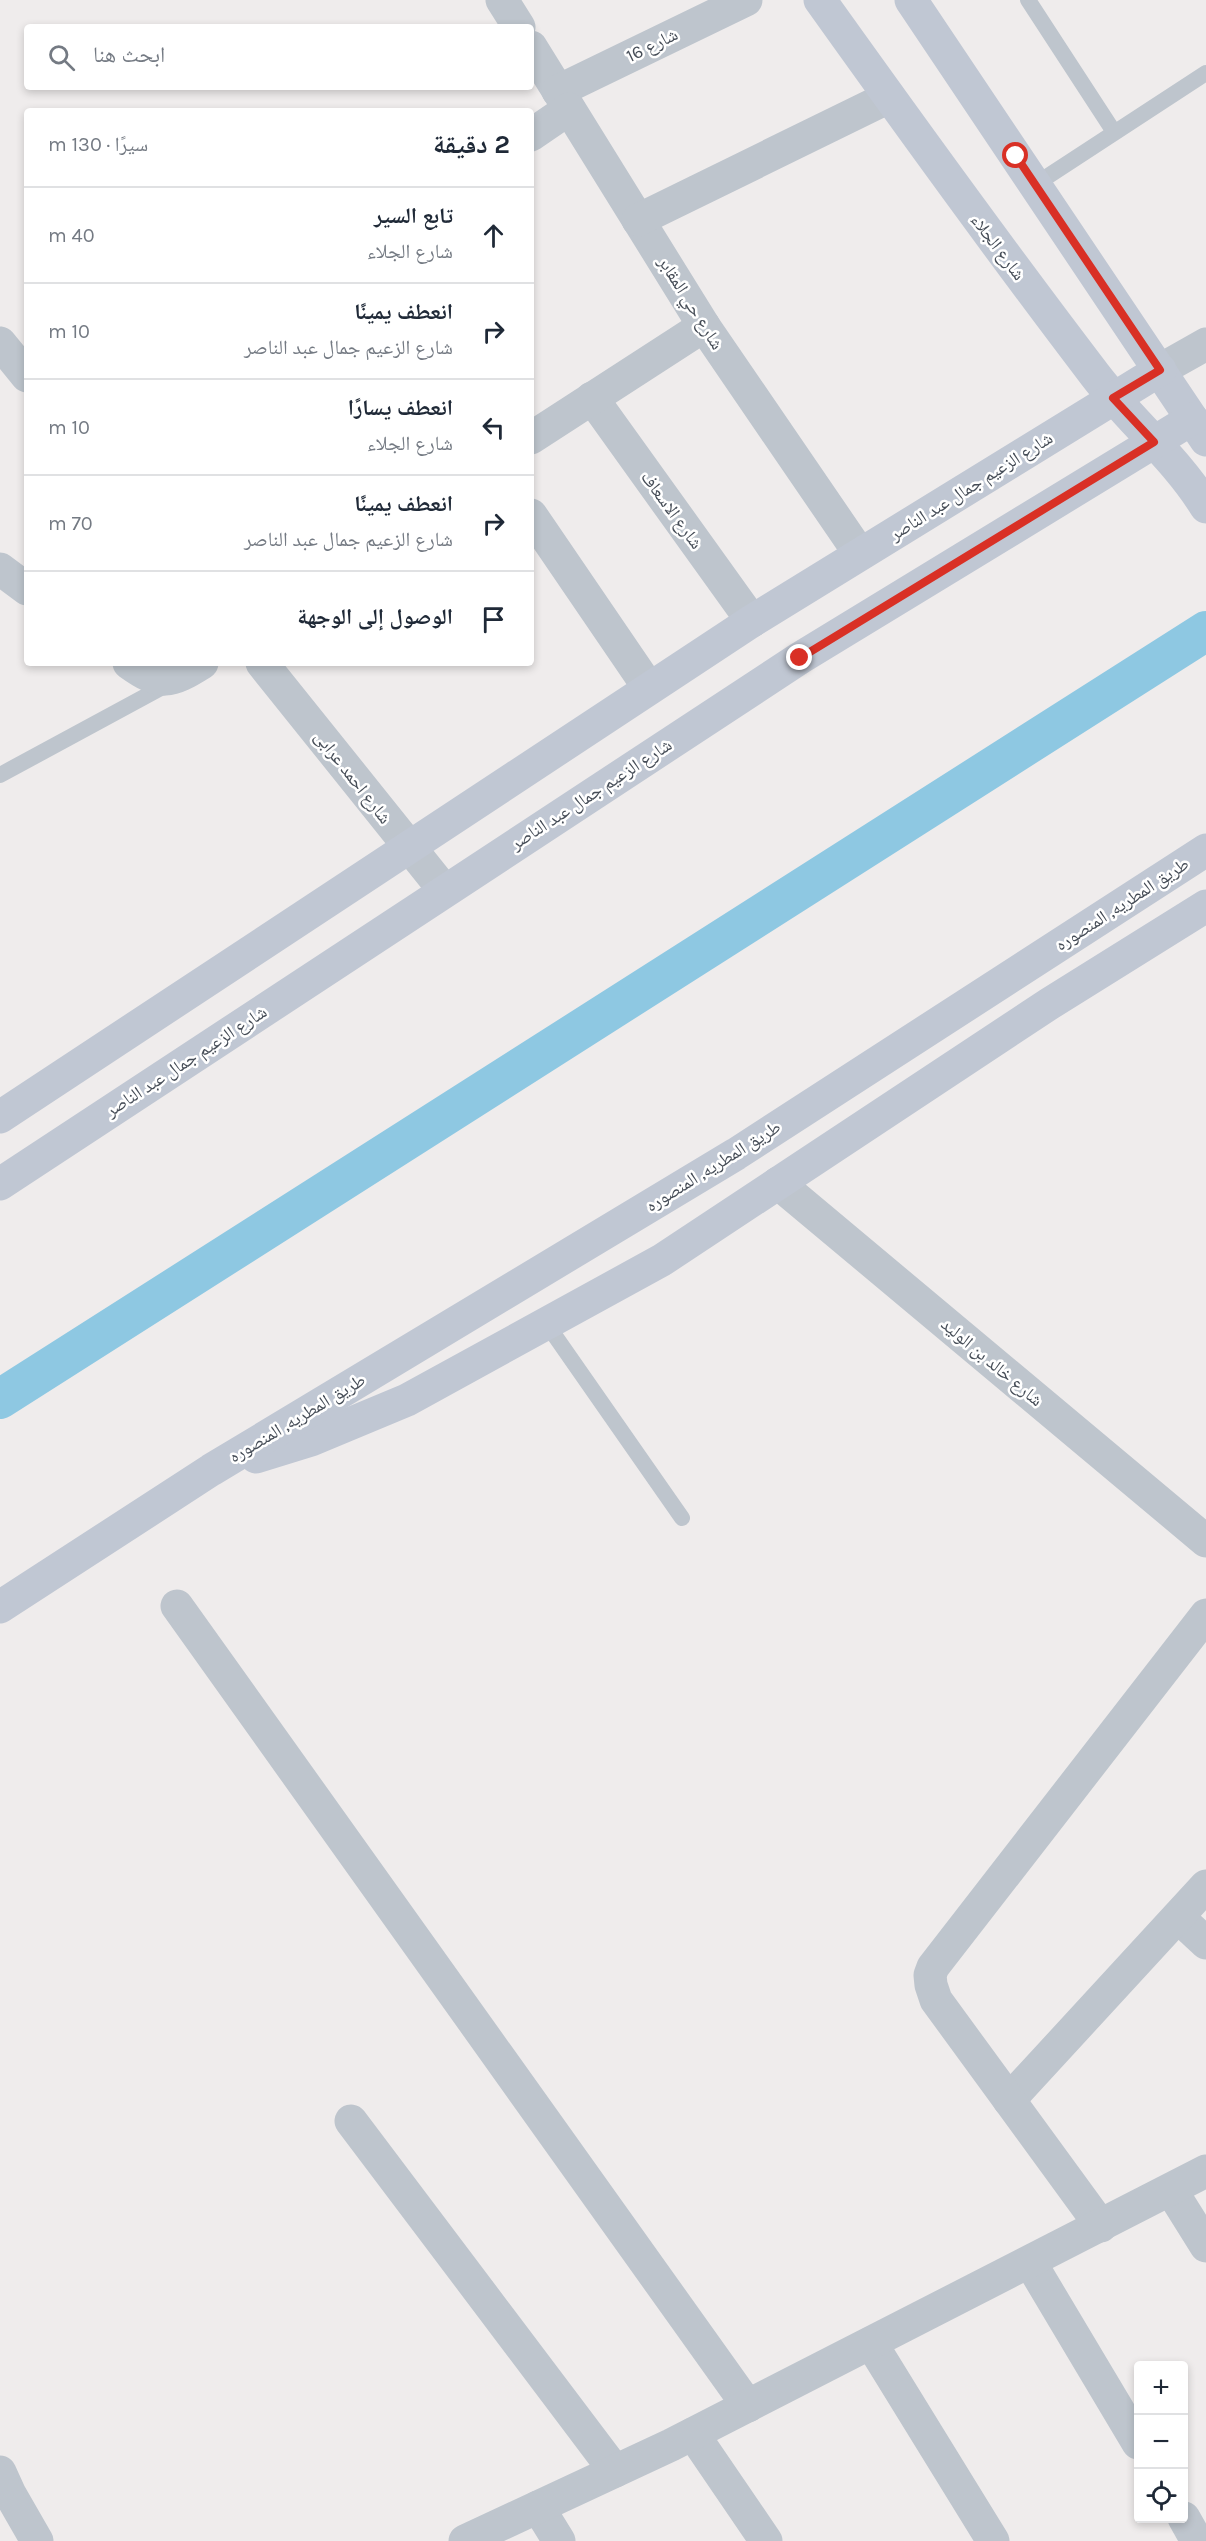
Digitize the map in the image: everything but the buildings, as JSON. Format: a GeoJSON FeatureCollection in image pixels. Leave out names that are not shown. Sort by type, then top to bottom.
{"type":"FeatureCollection","features":[{"type":"Feature","properties":{"kind":"street"},"geometry":{"type":"LineString","coordinates":[[502,0],[517,24]]}},
{"type":"Feature","properties":{"kind":"street","name":"شارع 16"},"geometry":{"type":"LineString","coordinates":[[534,132],[564,100],[746,0]]}},
{"type":"Feature","properties":{"kind":"street","name":"شارع الجلاء"},"geometry":{"type":"LineString","coordinates":[[820,0],[958,194],[1113,398],[1154,442],[1198,495]]}},
{"type":"Feature","properties":{"kind":"street"},"geometry":{"type":"LineString","coordinates":[[911,0],[1160,370],[1201,423]]}},
{"type":"Feature","properties":{"kind":"street","name":"شارع حي المقابر"},"geometry":{"type":"LineString","coordinates":[[534,52],[704,326],[860,554]]}},
{"type":"Feature","properties":{"kind":"street"},"geometry":{"type":"LineString","coordinates":[[638,220],[889,97]]}},
{"type":"Feature","properties":{"kind":"street"},"geometry":{"type":"LineString","coordinates":[[534,436],[704,326]]}},
{"type":"Feature","properties":{"kind":"street"},"geometry":{"type":"LineString","coordinates":[[0,343],[24,372]]}},
{"type":"Feature","properties":{"kind":"street"},"geometry":{"type":"LineString","coordinates":[[1160,370],[1206,344]]}},
{"type":"Feature","properties":{"kind":"street","name":"شارع الزعيم جمال عبد الناصر"},"geometry":{"type":"LineString","coordinates":[[0,1117],[752,621],[1160,370]]}},
{"type":"Feature","properties":{"kind":"street","name":"شارع الاسعاف"},"geometry":{"type":"LineString","coordinates":[[592,398],[752,621]]}},
{"type":"Feature","properties":{"kind":"street","name":"شارع الزعيم جمال عبد الناصر"},"geometry":{"type":"LineString","coordinates":[[0,1184],[800,658],[1154,442],[1201,423]]}},
{"type":"Feature","properties":{"kind":"street"},"geometry":{"type":"LineString","coordinates":[[534,519],[649,688]]}},
{"type":"Feature","properties":{"kind":"street"},"geometry":{"type":"LineString","coordinates":[[24,556],[0,568],[24,587]]}},
{"type":"Feature","properties":{"kind":"street"},"geometry":{"type":"LineString","coordinates":[[133,666],[144,674],[160,679],[190,670]]}},
{"type":"Feature","properties":{"kind":"street","name":"شارع احمد عرابى"},"geometry":{"type":"LineString","coordinates":[[264,666],[444,890]]}},
{"type":"Feature","properties":{"kind":"street","name":"طريق المطريه, المنصوره"},"geometry":{"type":"LineString","coordinates":[[0,1607],[212,1470],[736,1154],[1206,850]]}},
{"type":"Feature","properties":{"kind":"street","name":"طريق المطريه, المنصوره"},"geometry":{"type":"LineString","coordinates":[[212,1470],[311,1440],[407,1400],[662,1260],[1049,1004],[1206,906]]}},
{"type":"Feature","properties":{"kind":"street","name":"شارع خالد بن الوليد"},"geometry":{"type":"LineString","coordinates":[[778,1183],[1206,1541]]}},
{"type":"Feature","properties":{"kind":"street"},"geometry":{"type":"LineString","coordinates":[[177,1606],[748,2406]]}},
{"type":"Feature","properties":{"kind":"street"},"geometry":{"type":"LineString","coordinates":[[1101,2226],[936,2000],[930,1975],[940,1958],[1206,1615]]}},
{"type":"Feature","properties":{"kind":"street"},"geometry":{"type":"LineString","coordinates":[[1009,2100],[1206,1886]]}},
{"type":"Feature","properties":{"kind":"street"},"geometry":{"type":"LineString","coordinates":[[1178,1917],[1206,1943]]}},
{"type":"Feature","properties":{"kind":"street"},"geometry":{"type":"LineString","coordinates":[[351,2121],[615,2471]]}},
{"type":"Feature","properties":{"kind":"street"},"geometry":{"type":"LineString","coordinates":[[465,2541],[693,2434],[1206,2170]]}},
{"type":"Feature","properties":{"kind":"street"},"geometry":{"type":"LineString","coordinates":[[1171,2190],[1206,2246]]}},
{"type":"Feature","properties":{"kind":"street"},"geometry":{"type":"LineString","coordinates":[[1030,2262],[1134,2436]]}},
{"type":"Feature","properties":{"kind":"street"},"geometry":{"type":"LineString","coordinates":[[871,2343],[993,2541]]}},
{"type":"Feature","properties":{"kind":"street"},"geometry":{"type":"LineString","coordinates":[[693,2434],[765,2541]]}},
{"type":"Feature","properties":{"kind":"street"},"geometry":{"type":"LineString","coordinates":[[0,2472],[37,2541]]}},
{"type":"Feature","properties":{"kind":"street"},"geometry":{"type":"LineString","coordinates":[[538,2506],[559,2541]]}},
{"type":"Feature","properties":{"kind":"street"},"geometry":{"type":"LineString","coordinates":[[1187,2523],[1197,2541]]}},
{"type":"Feature","properties":{"kind":"lane"},"geometry":{"type":"LineString","coordinates":[[1028,0],[1114,132]]}},
{"type":"Feature","properties":{"kind":"lane"},"geometry":{"type":"LineString","coordinates":[[1036,184],[1206,73]]}},
{"type":"Feature","properties":{"kind":"lane"},"geometry":{"type":"LineString","coordinates":[[0,775],[190,670]]}},
{"type":"Feature","properties":{"kind":"lane"},"geometry":{"type":"LineString","coordinates":[[546,1323],[682,1518]]}},
{"type":"Feature","properties":{"kind":"waterway"},"geometry":{"type":"LineString","coordinates":[[0,1399],[1206,631]]}},
{"type":"Feature","properties":{"kind":"route"},"geometry":{"type":"LineString","coordinates":[[800,658],[1154,442],[1113,398],[1160,370],[1016,156]]}}]}
